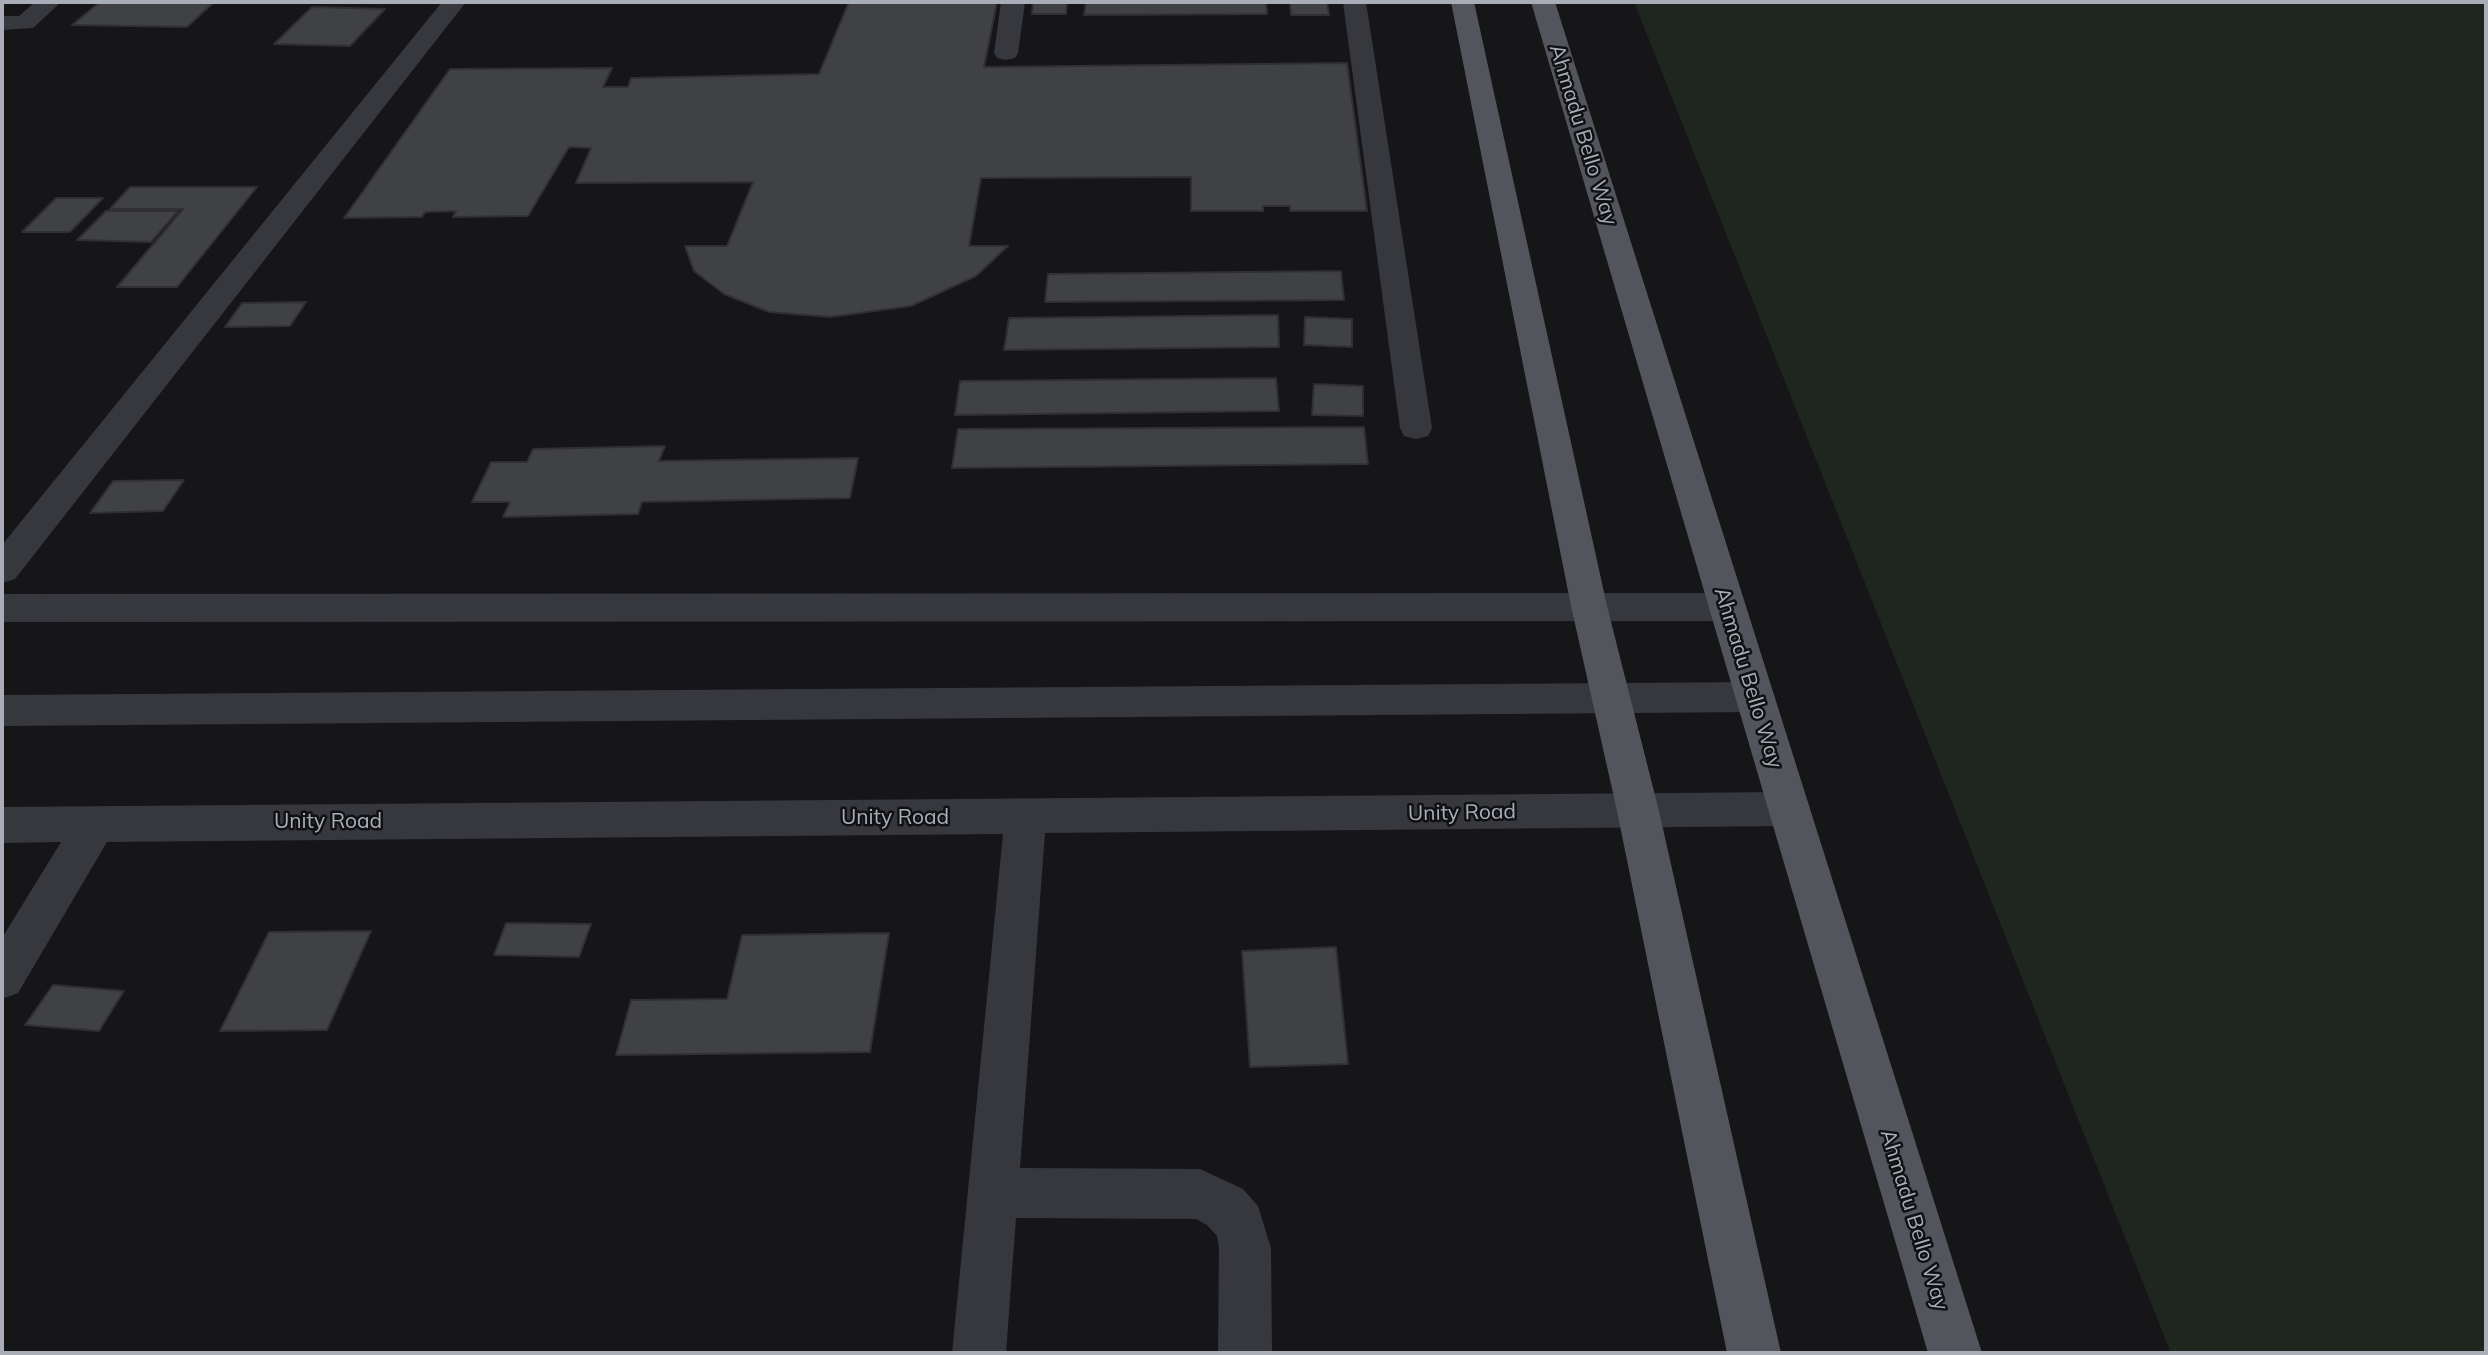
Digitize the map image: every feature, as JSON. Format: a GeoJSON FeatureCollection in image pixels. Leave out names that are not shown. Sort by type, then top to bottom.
{"type":"FeatureCollection","features":[{"type":"Feature","properties":{"kind":"main road"},"geometry":{"type":"LineString","coordinates":[[1462,2],[1589,606],[1638,811],[1754,1353]]}},
{"type":"Feature","properties":{"kind":"main road","name":"Ahmadu Bello Way"},"geometry":{"type":"LineString","coordinates":[[1543,2],[1955,1353]]}},
{"type":"Feature","properties":{"kind":"street"},"geometry":{"type":"LineString","coordinates":[[2,44],[14,23],[49,2]]}},
{"type":"Feature","properties":{"kind":"street"},"geometry":{"type":"LineString","coordinates":[[2,570],[454,2]]}},
{"type":"Feature","properties":{"kind":"street"},"geometry":{"type":"LineString","coordinates":[[1006,52],[1013,2]]}},
{"type":"Feature","properties":{"kind":"street"},"geometry":{"type":"LineString","coordinates":[[1354,2],[1416,428]]}},
{"type":"Feature","properties":{"kind":"street"},"geometry":{"type":"LineString","coordinates":[[2,608],[1727,607]]}},
{"type":"Feature","properties":{"kind":"street"},"geometry":{"type":"LineString","coordinates":[[2,711],[1756,697]]}},
{"type":"Feature","properties":{"kind":"street","name":"Unity Road"},"geometry":{"type":"LineString","coordinates":[[2,825],[1788,809]]}},
{"type":"Feature","properties":{"kind":"street"},"geometry":{"type":"LineString","coordinates":[[979,1353],[1025,817]]}},
{"type":"Feature","properties":{"kind":"street"},"geometry":{"type":"LineString","coordinates":[[2,978],[95,824]]}},
{"type":"Feature","properties":{"kind":"street"},"geometry":{"type":"LineString","coordinates":[[993,1193],[1200,1194],[1225,1207],[1240,1224],[1245,1248],[1245,1353]]}},
{"type":"Feature","properties":{"kind":"shaded area"},"geometry":{"type":"Polygon","coordinates":[[[1634,2],[2486,2],[2486,1353],[2171,1353],[1634,2]]]}},
{"type":"Feature","properties":{"kind":"building"},"geometry":{"type":"Polygon","coordinates":[[[100,2],[214,2],[187,27],[72,25],[100,2]]]}},
{"type":"Feature","properties":{"kind":"building"},"geometry":{"type":"Polygon","coordinates":[[[849,2],[997,2],[984,67],[1347,63],[1367,211],[1290,211],[1290,206],[1263,206],[1263,211],[1191,211],[1191,177],[981,178],[969,246],[1008,246],[976,276],[911,306],[830,317],[769,312],[724,294],[694,271],[685,246],[727,246],[753,182],[576,183],[591,148],[569,147],[528,216],[453,217],[456,211],[425,212],[422,217],[344,218],[450,69],[612,68],[603,87],[628,87],[631,78],[819,74],[849,2]]]}},
{"type":"Feature","properties":{"kind":"building"},"geometry":{"type":"Polygon","coordinates":[[[1033,2],[1067,2],[1066,14],[1032,14],[1033,2]]]}},
{"type":"Feature","properties":{"kind":"building"},"geometry":{"type":"Polygon","coordinates":[[[1086,2],[1266,2],[1267,14],[1084,15],[1086,2]]]}},
{"type":"Feature","properties":{"kind":"building"},"geometry":{"type":"Polygon","coordinates":[[[1290,2],[1327,2],[1329,15],[1291,15],[1290,2]]]}},
{"type":"Feature","properties":{"kind":"building"},"geometry":{"type":"Polygon","coordinates":[[[312,7],[385,9],[350,46],[274,44],[312,7]]]}},
{"type":"Feature","properties":{"kind":"building"},"geometry":{"type":"Polygon","coordinates":[[[130,187],[257,187],[177,287],[117,287],[183,209],[110,209],[130,187]]]}},
{"type":"Feature","properties":{"kind":"building"},"geometry":{"type":"Polygon","coordinates":[[[56,198],[103,198],[70,232],[22,232],[56,198]]]}},
{"type":"Feature","properties":{"kind":"building"},"geometry":{"type":"Polygon","coordinates":[[[106,211],[178,211],[151,242],[77,240],[106,211]]]}},
{"type":"Feature","properties":{"kind":"building"},"geometry":{"type":"Polygon","coordinates":[[[1341,271],[1344,300],[1045,302],[1048,274],[1341,271]]]}},
{"type":"Feature","properties":{"kind":"building"},"geometry":{"type":"Polygon","coordinates":[[[306,302],[290,326],[225,327],[242,303],[306,302]]]}},
{"type":"Feature","properties":{"kind":"building"},"geometry":{"type":"Polygon","coordinates":[[[1278,315],[1279,347],[1004,350],[1009,318],[1278,315]]]}},
{"type":"Feature","properties":{"kind":"building"},"geometry":{"type":"Polygon","coordinates":[[[1305,317],[1352,319],[1352,347],[1304,345],[1305,317]]]}},
{"type":"Feature","properties":{"kind":"building"},"geometry":{"type":"Polygon","coordinates":[[[1276,378],[1279,411],[955,415],[960,381],[1276,378]]]}},
{"type":"Feature","properties":{"kind":"building"},"geometry":{"type":"Polygon","coordinates":[[[1314,384],[1363,386],[1363,416],[1312,415],[1314,384]]]}},
{"type":"Feature","properties":{"kind":"building"},"geometry":{"type":"Polygon","coordinates":[[[1364,427],[1368,464],[952,468],[958,429],[1364,427]]]}},
{"type":"Feature","properties":{"kind":"building"},"geometry":{"type":"Polygon","coordinates":[[[665,446],[659,461],[858,458],[850,498],[642,502],[638,514],[503,517],[510,502],[472,502],[491,462],[527,462],[533,449],[665,446]]]}},
{"type":"Feature","properties":{"kind":"building"},"geometry":{"type":"Polygon","coordinates":[[[184,480],[163,511],[90,513],[113,481],[184,480]]]}},
{"type":"Feature","properties":{"kind":"building"},"geometry":{"type":"Polygon","coordinates":[[[506,923],[591,924],[579,957],[494,955],[506,923]]]}},
{"type":"Feature","properties":{"kind":"building"},"geometry":{"type":"Polygon","coordinates":[[[371,931],[327,1030],[220,1031],[269,932],[371,931]]]}},
{"type":"Feature","properties":{"kind":"building"},"geometry":{"type":"Polygon","coordinates":[[[889,933],[870,1052],[616,1055],[631,1000],[727,999],[742,935],[889,933]]]}},
{"type":"Feature","properties":{"kind":"building"},"geometry":{"type":"Polygon","coordinates":[[[1336,947],[1348,1064],[1250,1067],[1242,951],[1336,947]]]}},
{"type":"Feature","properties":{"kind":"building"},"geometry":{"type":"Polygon","coordinates":[[[53,985],[124,991],[99,1031],[25,1025],[53,985]]]}}]}
